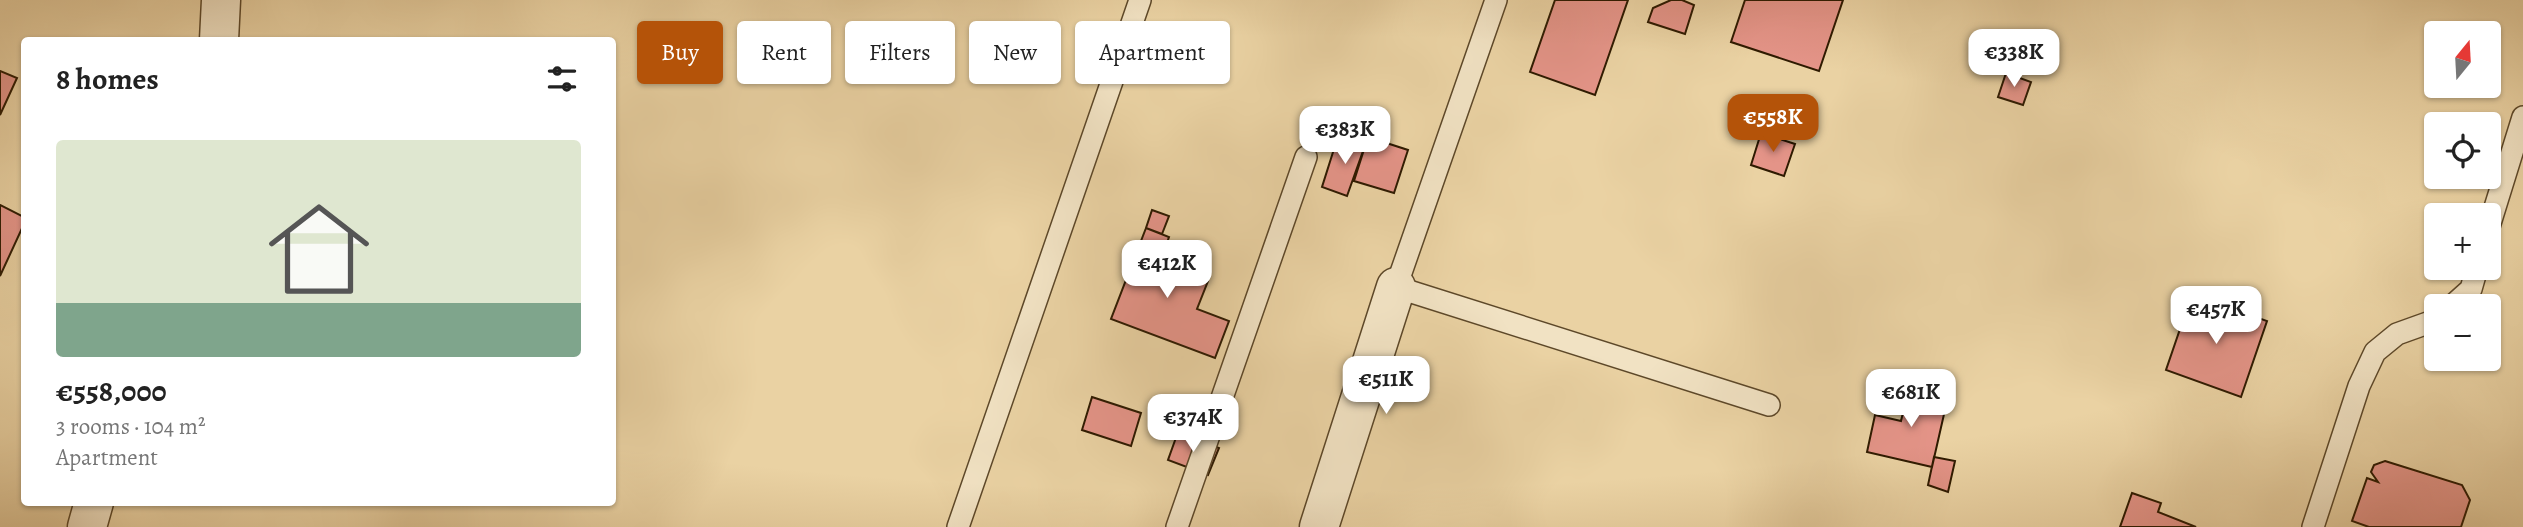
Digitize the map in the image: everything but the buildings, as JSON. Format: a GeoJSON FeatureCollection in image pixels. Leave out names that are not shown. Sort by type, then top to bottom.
{"type":"FeatureCollection","features":[{"type":"Feature","properties":{"kind":"street"},"geometry":{"type":"LineString","coordinates":[[219,37],[223,4],[221,0]]}},
{"type":"Feature","properties":{"kind":"street"},"geometry":{"type":"LineString","coordinates":[[1319,527],[1396,287]]}},
{"type":"Feature","properties":{"kind":"street"},"geometry":{"type":"LineString","coordinates":[[87,527],[93,506]]}},
{"type":"Feature","properties":{"kind":"lane"},"geometry":{"type":"LineString","coordinates":[[958,527],[1140,0]]}},
{"type":"Feature","properties":{"kind":"lane"},"geometry":{"type":"LineString","coordinates":[[1496,0],[1396,287],[1769,405]]}},
{"type":"Feature","properties":{"kind":"lane"},"geometry":{"type":"LineString","coordinates":[[2496,203],[2523,117]]}},
{"type":"Feature","properties":{"kind":"lane"},"geometry":{"type":"LineString","coordinates":[[1177,527],[1306,157]]}},
{"type":"Feature","properties":{"kind":"lane"},"geometry":{"type":"LineString","coordinates":[[2313,527],[2359,386],[2375,352],[2397,334],[2424,324]]}}]}
